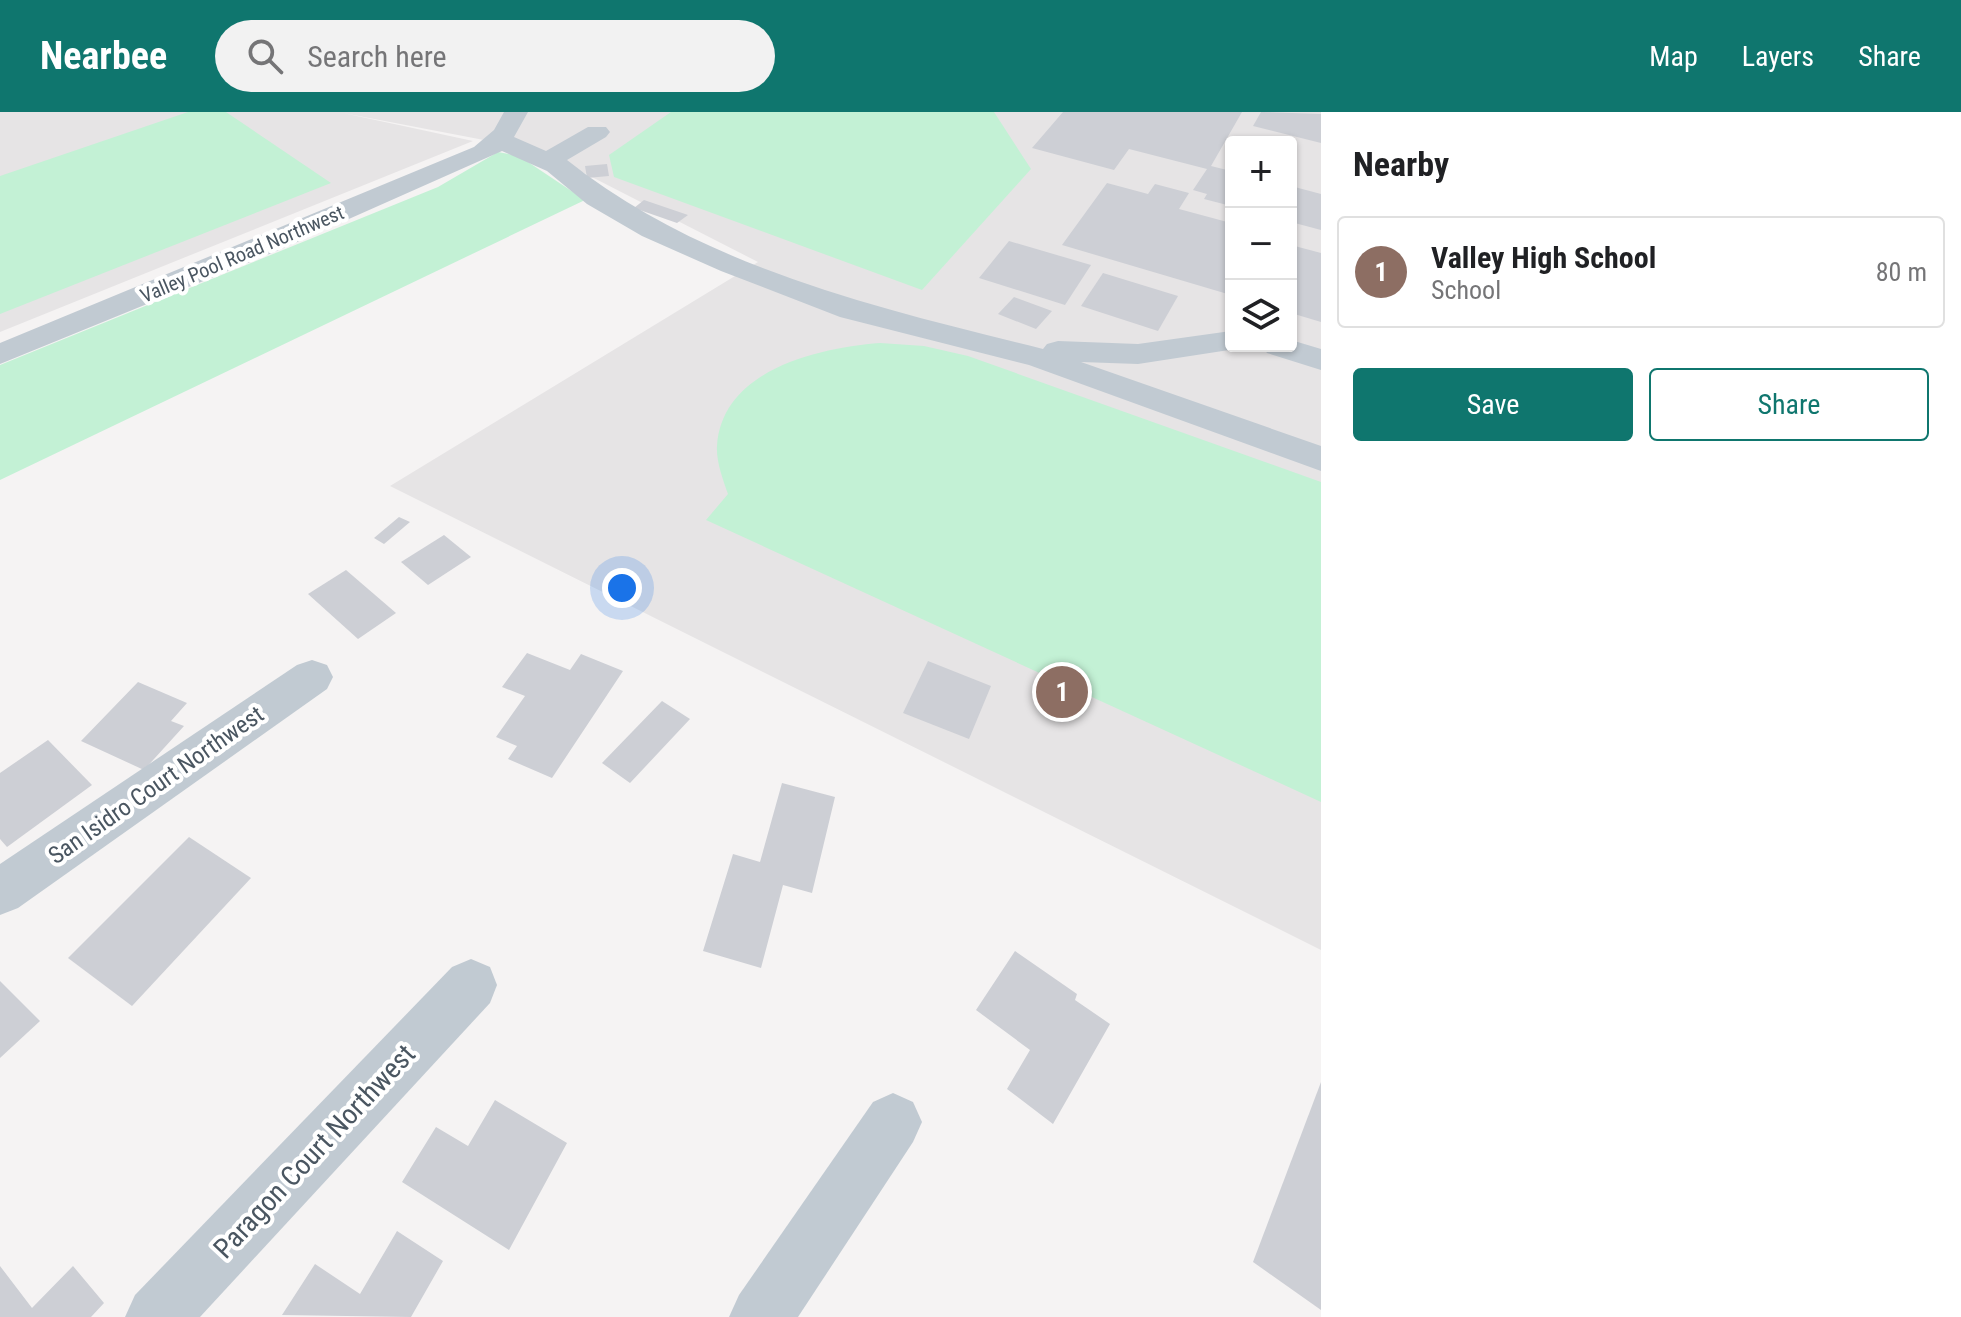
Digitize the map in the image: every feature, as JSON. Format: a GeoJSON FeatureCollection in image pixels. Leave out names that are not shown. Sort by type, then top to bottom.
{"type":"FeatureCollection","features":[{"type":"Feature","properties":{"kind":"street"},"geometry":{"type":"LineString","coordinates":[[511,127],[547,161],[597,198],[652,230],[731,265],[851,310],[1040,358],[1321,459]]}},
{"type":"Feature","properties":{"kind":"street","name":"Valley Pool Road Northwest"},"geometry":{"type":"LineString","coordinates":[[0,354],[269,244],[511,127]]}},
{"type":"Feature","properties":{"kind":"street"},"geometry":{"type":"LineString","coordinates":[[547,161],[597,132]]}},
{"type":"Feature","properties":{"kind":"street"},"geometry":{"type":"LineString","coordinates":[[1010,351],[1138,354],[1225,342]]}},
{"type":"Feature","properties":{"kind":"street"},"geometry":{"type":"LineString","coordinates":[[1296,352],[1321,360]]}},
{"type":"Feature","properties":{"kind":"street","name":"San Isidro Court Northwest"},"geometry":{"type":"LineString","coordinates":[[0,892],[312,677]]}},
{"type":"Feature","properties":{"kind":"street","name":"Paragon Court Northwest"},"geometry":{"type":"LineString","coordinates":[[157,1317],[471,985]]}},
{"type":"Feature","properties":{"kind":"street"},"geometry":{"type":"LineString","coordinates":[[761,1317],[893,1122]]}},
{"type":"Feature","properties":{"kind":"shaded area"},"geometry":{"type":"Polygon","coordinates":[[[0,112],[1321,112],[1321,950],[390,486],[758,262],[541,151],[343,113],[473,141],[0,332],[0,112]]]}},
{"type":"Feature","properties":{"kind":"green space"},"geometry":{"type":"Polygon","coordinates":[[[188,112],[226,112],[331,183],[0,314],[0,176],[188,112]]]}},
{"type":"Feature","properties":{"kind":"green space"},"geometry":{"type":"Polygon","coordinates":[[[671,112],[994,112],[1031,169],[922,290],[614,177],[609,155],[671,112]]]}},
{"type":"Feature","properties":{"kind":"green space"},"geometry":{"type":"Polygon","coordinates":[[[498,152],[519,156],[585,200],[0,480],[0,365],[438,187],[498,152]]]}},
{"type":"Feature","properties":{"kind":"green space"},"geometry":{"type":"Polygon","coordinates":[[[880,343],[924,346],[968,356],[1321,482],[1321,802],[706,520],[728,494],[717,446],[723,420],[736,398],[755,381],[803,357],[880,343]]]}},
{"type":"Feature","properties":{"kind":"building"},"geometry":{"type":"Polygon","coordinates":[[[1063,112],[1242,112],[1228,136],[1225,136],[1211,166],[1225,170],[1225,204],[1204,199],[1207,194],[1193,190],[1207,169],[1129,149],[1114,170],[1032,148],[1063,112]]]}},
{"type":"Feature","properties":{"kind":"building"},"geometry":{"type":"Polygon","coordinates":[[[1261,112],[1321,114],[1321,143],[1297,136],[1253,126],[1261,112]]]}},
{"type":"Feature","properties":{"kind":"building"},"geometry":{"type":"Polygon","coordinates":[[[607,164],[609,176],[587,178],[585,166],[607,164]]]}},
{"type":"Feature","properties":{"kind":"building"},"geometry":{"type":"Polygon","coordinates":[[[1107,183],[1148,194],[1155,184],[1189,193],[1179,209],[1225,221],[1225,293],[1062,245],[1107,183]]]}},
{"type":"Feature","properties":{"kind":"building"},"geometry":{"type":"Polygon","coordinates":[[[1297,188],[1321,194],[1321,230],[1297,224],[1297,188]]]}},
{"type":"Feature","properties":{"kind":"building"},"geometry":{"type":"Polygon","coordinates":[[[644,200],[688,215],[677,223],[634,208],[644,200]]]}},
{"type":"Feature","properties":{"kind":"building"},"geometry":{"type":"Polygon","coordinates":[[[1009,241],[1091,265],[1065,305],[979,278],[1009,241]]]}},
{"type":"Feature","properties":{"kind":"building"},"geometry":{"type":"Polygon","coordinates":[[[1297,247],[1321,253],[1321,322],[1297,315],[1297,247]]]}},
{"type":"Feature","properties":{"kind":"building"},"geometry":{"type":"Polygon","coordinates":[[[1103,273],[1178,296],[1158,331],[1081,306],[1103,273]]]}},
{"type":"Feature","properties":{"kind":"building"},"geometry":{"type":"Polygon","coordinates":[[[1014,297],[1052,311],[1036,329],[998,314],[1014,297]]]}},
{"type":"Feature","properties":{"kind":"building"},"geometry":{"type":"Polygon","coordinates":[[[399,517],[410,522],[384,544],[374,538],[399,517]]]}},
{"type":"Feature","properties":{"kind":"building"},"geometry":{"type":"Polygon","coordinates":[[[444,535],[471,557],[428,585],[401,562],[444,535]]]}},
{"type":"Feature","properties":{"kind":"building"},"geometry":{"type":"Polygon","coordinates":[[[346,570],[396,613],[358,639],[308,594],[346,570]]]}},
{"type":"Feature","properties":{"kind":"building"},"geometry":{"type":"Polygon","coordinates":[[[527,653],[570,670],[581,654],[623,671],[552,778],[508,759],[517,746],[496,737],[525,696],[502,687],[527,653]]]}},
{"type":"Feature","properties":{"kind":"building"},"geometry":{"type":"Polygon","coordinates":[[[928,661],[991,686],[969,739],[903,713],[928,661]]]}},
{"type":"Feature","properties":{"kind":"building"},"geometry":{"type":"Polygon","coordinates":[[[138,682],[187,703],[171,721],[184,726],[144,770],[81,741],[138,682]]]}},
{"type":"Feature","properties":{"kind":"building"},"geometry":{"type":"Polygon","coordinates":[[[662,701],[690,719],[630,783],[602,763],[662,701]]]}},
{"type":"Feature","properties":{"kind":"building"},"geometry":{"type":"Polygon","coordinates":[[[48,740],[92,785],[7,847],[0,839],[0,773],[48,740]]]}},
{"type":"Feature","properties":{"kind":"building"},"geometry":{"type":"Polygon","coordinates":[[[782,783],[835,797],[812,893],[783,885],[761,968],[703,951],[733,854],[760,862],[782,783]]]}},
{"type":"Feature","properties":{"kind":"building"},"geometry":{"type":"Polygon","coordinates":[[[189,837],[251,878],[132,1006],[68,958],[189,837]]]}},
{"type":"Feature","properties":{"kind":"building"},"geometry":{"type":"Polygon","coordinates":[[[1015,951],[1077,994],[1075,1000],[1110,1024],[1053,1124],[1007,1089],[1030,1050],[976,1010],[1015,951]]]}},
{"type":"Feature","properties":{"kind":"building"},"geometry":{"type":"Polygon","coordinates":[[[0,981],[40,1021],[0,1058],[0,981]]]}},
{"type":"Feature","properties":{"kind":"building"},"geometry":{"type":"Polygon","coordinates":[[[1321,1082],[1321,1310],[1253,1262],[1321,1082]]]}},
{"type":"Feature","properties":{"kind":"building"},"geometry":{"type":"Polygon","coordinates":[[[495,1100],[567,1143],[509,1250],[402,1182],[436,1127],[468,1146],[495,1100]]]}},
{"type":"Feature","properties":{"kind":"building"},"geometry":{"type":"Polygon","coordinates":[[[397,1231],[443,1261],[411,1317],[282,1315],[315,1264],[360,1294],[397,1231]]]}},
{"type":"Feature","properties":{"kind":"building"},"geometry":{"type":"Polygon","coordinates":[[[0,1266],[32,1308],[73,1266],[104,1303],[91,1317],[0,1317],[0,1266]]]}},
{"type":"Feature","properties":{"kind":"place","name":"Valley High School"},"geometry":{"type":"Point","coordinates":[1062,692]}}]}
